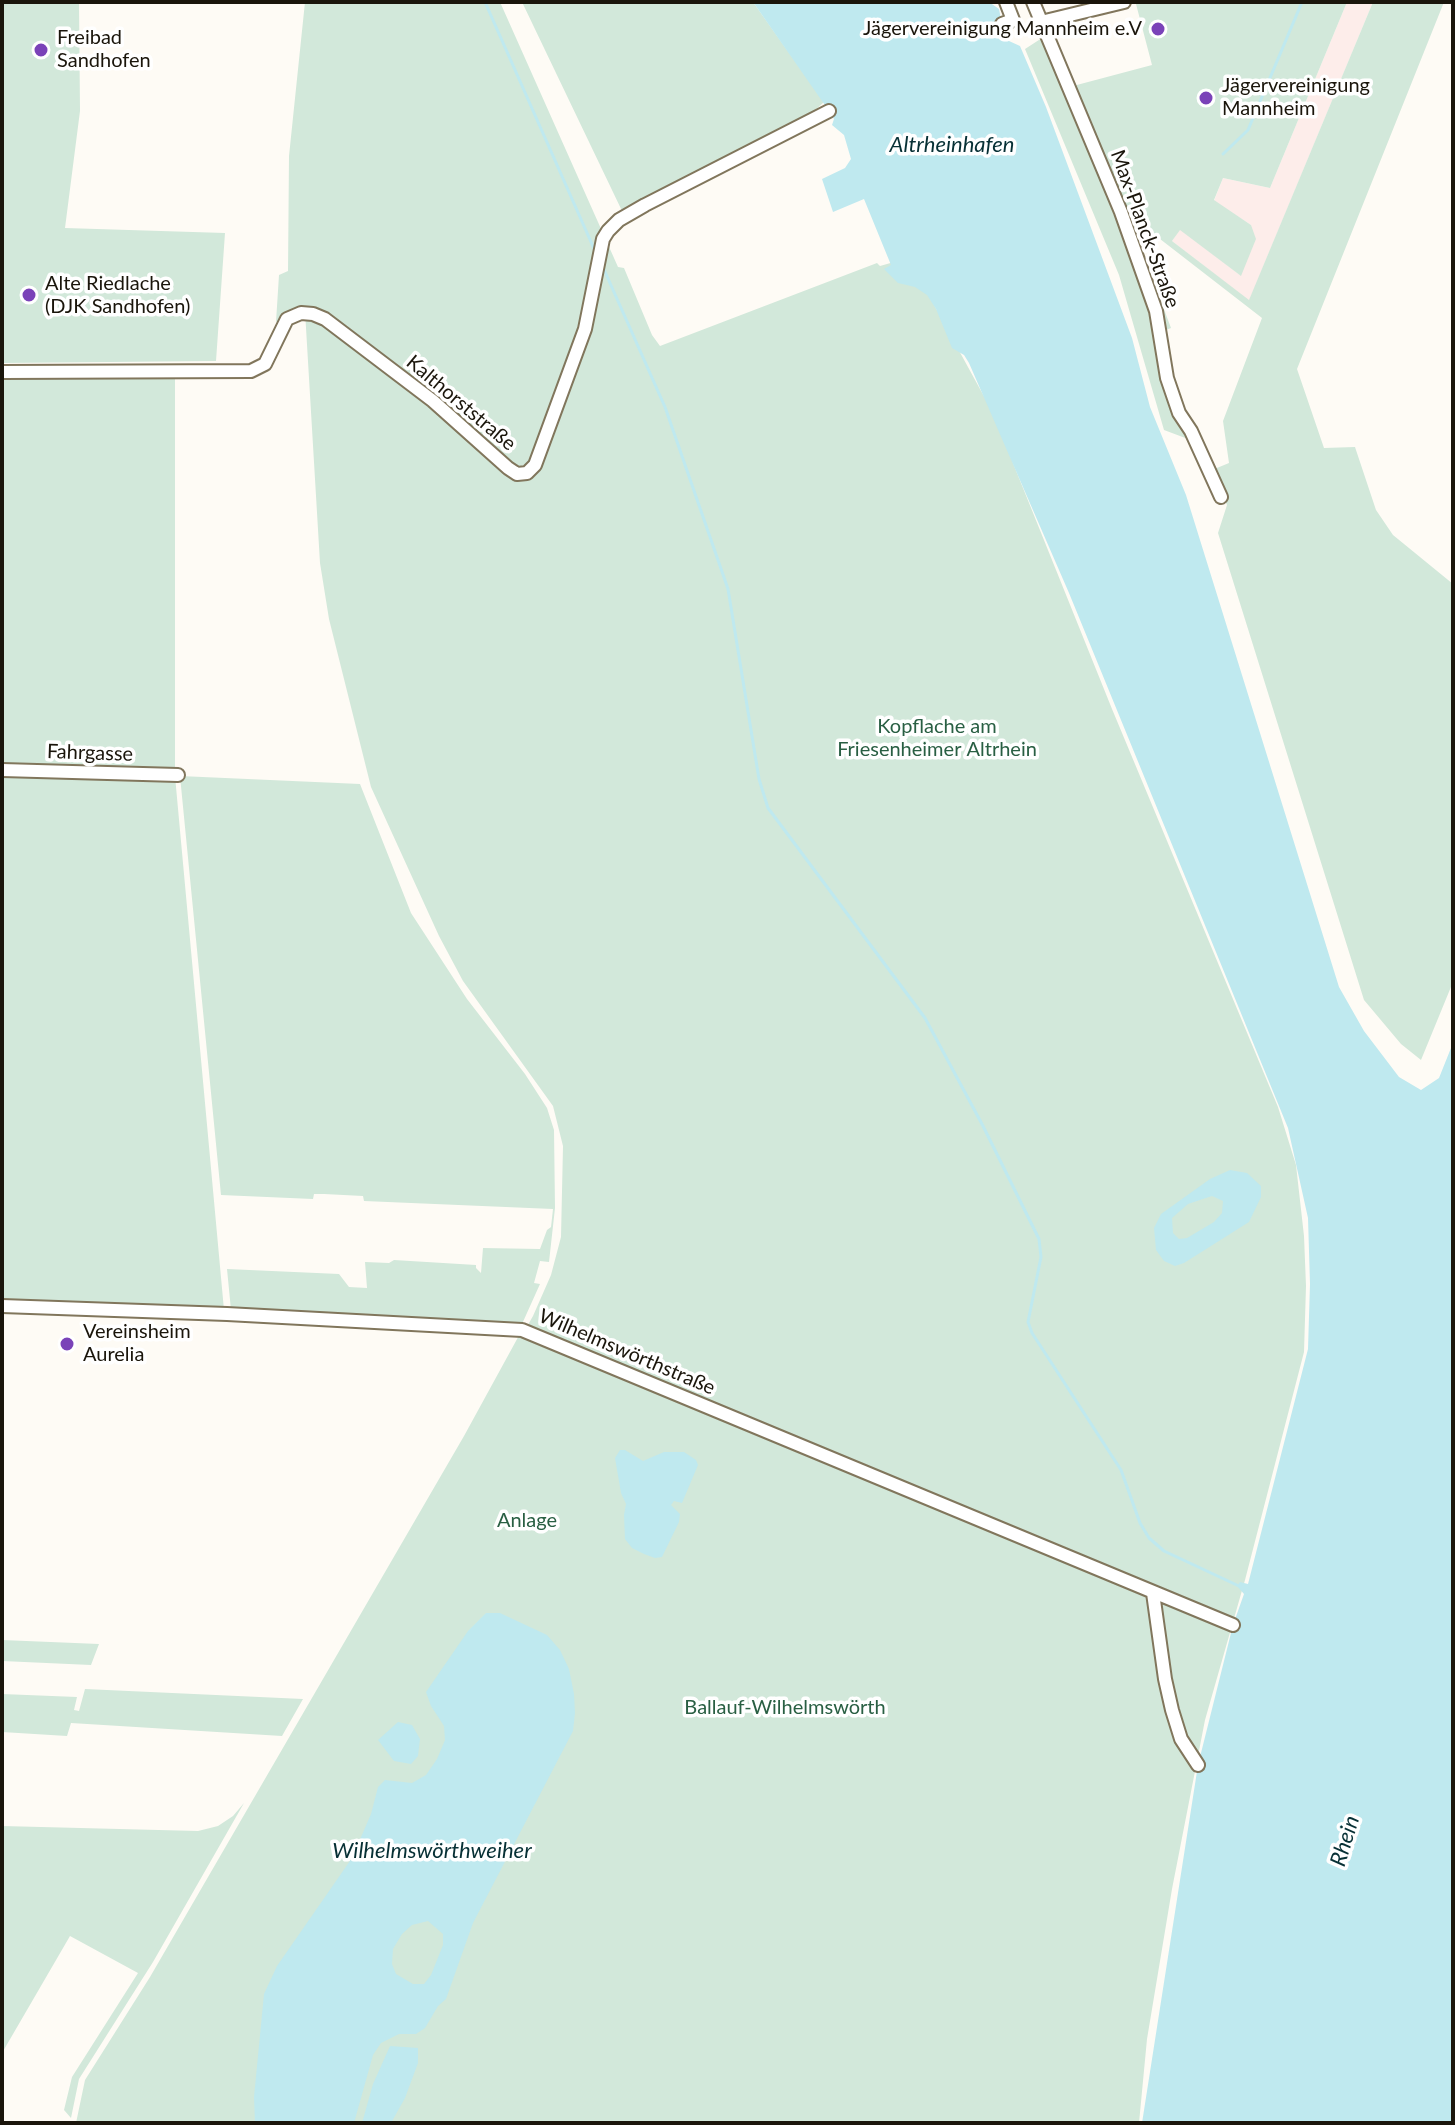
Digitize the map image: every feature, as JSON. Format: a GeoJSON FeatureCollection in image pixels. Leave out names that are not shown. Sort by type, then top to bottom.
{"type":"FeatureCollection","features":[{"type":"Feature","properties":{"kind":"street"},"geometry":{"type":"LineString","coordinates":[[1002,24],[1013,20],[1006,2]]}},
{"type":"Feature","properties":{"kind":"street","name":"Max-Planck-Straße"},"geometry":{"type":"LineString","coordinates":[[1033,2],[1121,212],[1156,311],[1167,378],[1179,413],[1191,431],[1221,497]]}},
{"type":"Feature","properties":{"kind":"street"},"geometry":{"type":"LineString","coordinates":[[1041,22],[1124,2]]}},
{"type":"Feature","properties":{"kind":"street","name":"Kalthorststraße"},"geometry":{"type":"LineString","coordinates":[[2,372],[251,371],[265,364],[287,319],[301,313],[313,314],[325,319],[433,401],[508,468],[517,474],[527,473],[535,465],[585,329],[603,239],[619,220],[829,111]]}},
{"type":"Feature","properties":{"kind":"street","name":"Fahrgasse"},"geometry":{"type":"LineString","coordinates":[[2,770],[178,775]]}},
{"type":"Feature","properties":{"kind":"street","name":"Wilhelmswörthstraße"},"geometry":{"type":"LineString","coordinates":[[2,1306],[522,1330],[1233,1625]]}},
{"type":"Feature","properties":{"kind":"street"},"geometry":{"type":"LineString","coordinates":[[1153,1593],[1172,1710],[1181,1739],[1198,1765]]}},
{"type":"Feature","properties":{"kind":"shaded area"},"geometry":{"type":"Polygon","coordinates":[[[1347,2],[1373,2],[1249,301],[1172,241],[1180,229],[1240,275],[1251,225],[1214,201],[1223,178],[1270,188],[1347,2]]]}},
{"type":"Feature","properties":{"kind":"green space"},"geometry":{"type":"Polygon","coordinates":[[[2,2],[79,2],[80,111],[65,228],[225,233],[216,361],[2,363],[2,2]]]}},
{"type":"Feature","properties":{"kind":"green space","name":"Ballauf-Wilhelmswörth"},"geometry":{"type":"Polygon","coordinates":[[[305,2],[500,2],[618,267],[624,268],[652,335],[660,346],[877,263],[880,266],[901,260],[927,292],[992,411],[1278,1107],[1296,1165],[1304,1236],[1304,1352],[1205,1720],[1147,2039],[1139,2123],[76,2123],[85,2080],[150,1977],[464,1436],[522,1330],[533,1316],[551,1275],[561,1237],[563,1146],[553,1106],[463,981],[439,936],[371,787],[329,619],[320,563],[305,311],[288,314],[276,322],[279,275],[288,271],[289,156],[305,2]]]}},
{"type":"Feature","properties":{"kind":"green space"},"geometry":{"type":"Polygon","coordinates":[[[522,2],[753,2],[824,102],[802,122],[623,213],[522,2]]]}},
{"type":"Feature","properties":{"kind":"green space"},"geometry":{"type":"Polygon","coordinates":[[[1347,2],[1270,188],[1223,178],[1214,200],[1251,225],[1256,239],[1241,276],[1180,230],[1172,241],[1249,300],[1373,2],[1444,2],[1297,369],[1324,448],[1355,447],[1376,510],[1393,535],[1453,584],[1453,982],[1421,1060],[1401,1044],[1364,1000],[1218,533],[1227,505],[1212,470],[1229,463],[1223,421],[1262,318],[1151,232],[1137,237],[1171,328],[1155,334],[1161,380],[1188,439],[1164,430],[1119,275],[1025,49],[1042,38],[1073,86],[1152,65],[1136,4],[1347,2]]]}},
{"type":"Feature","properties":{"kind":"green space"},"geometry":{"type":"Polygon","coordinates":[[[2,374],[175,374],[175,776],[224,1310],[2,1300],[2,374]]]}},
{"type":"Feature","properties":{"kind":"green space"},"geometry":{"type":"Polygon","coordinates":[[[180,776],[360,784],[411,913],[467,999],[525,1074],[547,1108],[554,1130],[555,1208],[549,1262],[540,1261],[534,1283],[540,1284],[522,1324],[231,1310],[227,1269],[339,1274],[349,1287],[367,1288],[365,1262],[389,1263],[394,1260],[476,1265],[481,1273],[483,1248],[540,1249],[551,1227],[553,1209],[364,1201],[363,1196],[324,1194],[314,1194],[313,1199],[221,1195],[180,776]]]}},
{"type":"Feature","properties":{"kind":"green space"},"geometry":{"type":"Polygon","coordinates":[[[2,1640],[99,1644],[91,1665],[2,1661],[2,1640]]]}},
{"type":"Feature","properties":{"kind":"green space"},"geometry":{"type":"Polygon","coordinates":[[[85,1689],[303,1699],[282,1736],[71,1723],[67,1736],[2,1732],[2,1694],[77,1697],[74,1710],[79,1711],[85,1689]]]}},
{"type":"Feature","properties":{"kind":"green space"},"geometry":{"type":"Polygon","coordinates":[[[244,1803],[153,1962],[79,2079],[71,2118],[64,2110],[72,2077],[138,1973],[70,1936],[2,2053],[2,1826],[198,1831],[218,1826],[233,1816],[244,1803]]]}},
{"type":"Feature","properties":{"kind":"water"},"geometry":{"type":"Polygon","coordinates":[[[753,2],[989,2],[999,9],[1009,41],[1020,46],[1046,107],[1132,338],[1150,407],[1186,495],[1339,987],[1364,1031],[1399,1077],[1421,1090],[1439,1078],[1453,1043],[1453,2123],[1142,2123],[1198,1765],[1233,1625],[1244,1594],[1237,1586],[1240,1582],[1248,1584],[1308,1349],[1308,1218],[1288,1128],[1069,593],[969,363],[964,355],[952,348],[927,295],[915,287],[898,283],[884,269],[891,265],[864,199],[833,212],[822,179],[845,168],[851,159],[844,135],[832,125],[834,119],[829,111],[753,2]]]}},
{"type":"Feature","properties":{"kind":"water"},"geometry":{"type":"Polygon","coordinates":[[[1230,1170],[1247,1173],[1261,1186],[1261,1197],[1249,1222],[1184,1263],[1175,1266],[1164,1261],[1156,1250],[1154,1228],[1161,1214],[1210,1179],[1230,1170]],[[1212,1196],[1188,1204],[1172,1218],[1173,1233],[1179,1239],[1187,1238],[1214,1222],[1222,1213],[1223,1201],[1212,1196]]]}},
{"type":"Feature","properties":{"kind":"water"},"geometry":{"type":"Polygon","coordinates":[[[620,1450],[643,1461],[664,1452],[684,1452],[698,1465],[682,1503],[674,1501],[671,1505],[680,1514],[679,1522],[662,1557],[644,1554],[632,1548],[625,1539],[626,1504],[615,1458],[620,1450]]]}},
{"type":"Feature","properties":{"kind":"water","name":"Wilhelmswörthweiher"},"geometry":{"type":"Polygon","coordinates":[[[486,1613],[500,1613],[547,1635],[560,1650],[569,1669],[574,1694],[573,1731],[473,1923],[446,1999],[425,2028],[416,2034],[399,2034],[381,2043],[373,2055],[354,2123],[255,2123],[254,2097],[264,1994],[277,1966],[352,1858],[371,1814],[378,1787],[385,1780],[412,1783],[426,1775],[437,1759],[445,1740],[444,1726],[426,1692],[468,1631],[486,1613]],[[428,1921],[412,1925],[393,1949],[392,1964],[396,1974],[413,1984],[424,1984],[443,1945],[443,1934],[428,1921]]]}},
{"type":"Feature","properties":{"kind":"water"},"geometry":{"type":"Polygon","coordinates":[[[398,1722],[412,1725],[420,1739],[418,1756],[411,1764],[394,1761],[378,1740],[398,1722]]]}},
{"type":"Feature","properties":{"kind":"water"},"geometry":{"type":"Polygon","coordinates":[[[390,2046],[418,2048],[418,2063],[405,2098],[391,2123],[362,2123],[373,2084],[390,2046]]]}},
{"type":"Feature","properties":{"kind":"waterway"},"geometry":{"type":"LineString","coordinates":[[485,2],[595,251]]}},
{"type":"Feature","properties":{"kind":"waterway"},"geometry":{"type":"LineString","coordinates":[[1223,154],[1248,130],[1302,2]]}},
{"type":"Feature","properties":{"kind":"waterway"},"geometry":{"type":"LineString","coordinates":[[602,265],[665,407],[728,589],[759,779],[768,808],[925,1018],[983,1126],[1039,1239],[1041,1257],[1028,1322],[1032,1333],[1121,1470],[1140,1523],[1149,1538],[1164,1551],[1241,1587]]}},
{"type":"Feature","properties":{"kind":"place","name":"Jägervereinigung Mannheim e.V"},"geometry":{"type":"Point","coordinates":[1158,29]}},
{"type":"Feature","properties":{"kind":"place","name":"Freibad Sandhofen"},"geometry":{"type":"Point","coordinates":[41,50]}},
{"type":"Feature","properties":{"kind":"place","name":"Jägervereinigung Mannheim"},"geometry":{"type":"Point","coordinates":[1206,98]}},
{"type":"Feature","properties":{"kind":"place","name":"Alte Riedlache (DJK Sandhofen)"},"geometry":{"type":"Point","coordinates":[29,295]}},
{"type":"Feature","properties":{"kind":"place","name":"Vereinsheim Aurelia"},"geometry":{"type":"Point","coordinates":[67,1344]}},
{"type":"Feature","properties":{"kind":"water label","name":"Altrheinhafen"},"geometry":{"type":"Point","coordinates":[952,145]}},
{"type":"Feature","properties":{"kind":"water label","name":"Rhein"},"geometry":{"type":"Point","coordinates":[1345,1841]}},
{"type":"Feature","properties":{"kind":"park label","name":"Kopflache am Friesenheimer Altrhein"},"geometry":{"type":"Point","coordinates":[937,738]}},
{"type":"Feature","properties":{"kind":"park label","name":"Anlage"},"geometry":{"type":"Point","coordinates":[527,1521]}}]}
